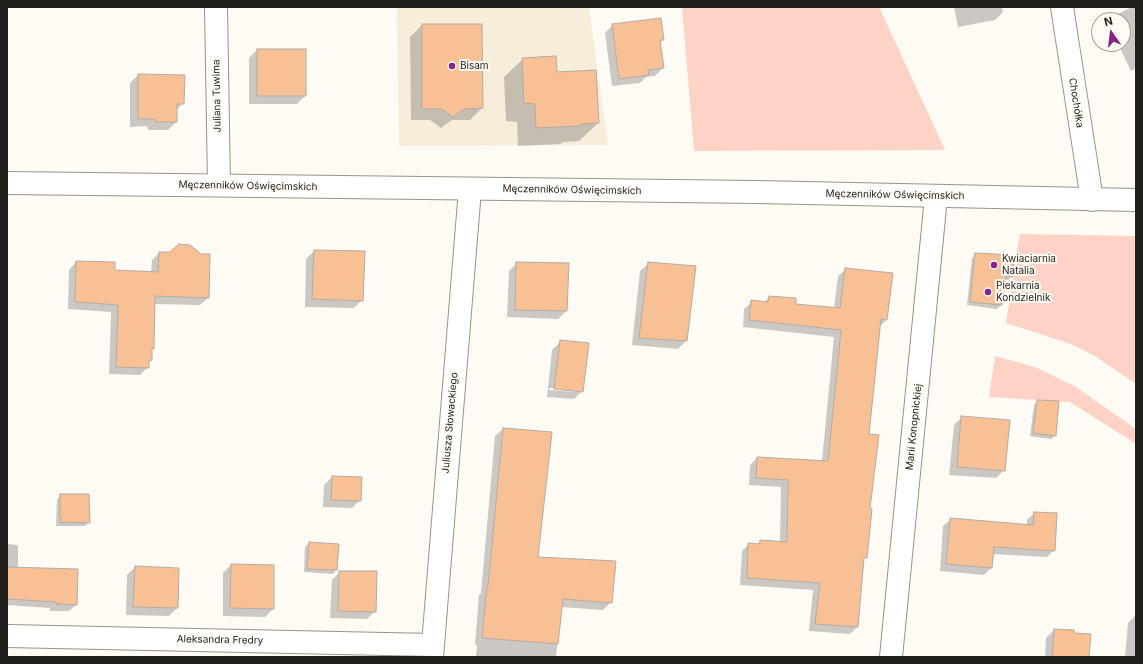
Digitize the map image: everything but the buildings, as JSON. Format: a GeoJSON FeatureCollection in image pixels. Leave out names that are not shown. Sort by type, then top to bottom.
{"type":"FeatureCollection","features":[{"type":"Feature","properties":{"kind":"street","name":"Juliana Tuwima"},"geometry":{"type":"LineString","coordinates":[[216,7],[219,185]]}},
{"type":"Feature","properties":{"kind":"street","name":"Chochółka"},"geometry":{"type":"LineString","coordinates":[[1062,7],[1092,200]]}},
{"type":"Feature","properties":{"kind":"street","name":"Męczenników Oświęcimskich"},"geometry":{"type":"LineString","coordinates":[[7,183],[764,192],[1136,200]]}},
{"type":"Feature","properties":{"kind":"street","name":"Juliusza Słowackiego"},"geometry":{"type":"LineString","coordinates":[[432,651],[470,189]]}},
{"type":"Feature","properties":{"kind":"street","name":"Marii Konopnickiej"},"geometry":{"type":"LineString","coordinates":[[891,657],[936,196]]}},
{"type":"Feature","properties":{"kind":"street","name":"Aleksandra Fredry"},"geometry":{"type":"LineString","coordinates":[[7,636],[432,651]]}},
{"type":"Feature","properties":{"kind":"shaded area"},"geometry":{"type":"Polygon","coordinates":[[[397,7],[589,7],[608,145],[399,146],[397,7]]]}},
{"type":"Feature","properties":{"kind":"shaded area"},"geometry":{"type":"Polygon","coordinates":[[[682,7],[879,7],[945,150],[694,151],[682,7]]]}},
{"type":"Feature","properties":{"kind":"shaded area"},"geometry":{"type":"Polygon","coordinates":[[[1020,234],[1136,236],[1136,384],[1095,356],[1071,344],[1006,323],[1020,234]]]}},
{"type":"Feature","properties":{"kind":"shaded area"},"geometry":{"type":"Polygon","coordinates":[[[995,356],[1035,367],[1076,387],[1136,429],[1136,444],[1070,402],[989,397],[995,356]]]}},
{"type":"Feature","properties":{"kind":"place","name":"Bisam"},"geometry":{"type":"Point","coordinates":[452,66]}},
{"type":"Feature","properties":{"kind":"place","name":"Kwiaciarnia Natalia"},"geometry":{"type":"Point","coordinates":[994,265]}},
{"type":"Feature","properties":{"kind":"place","name":"Piekarnia Kondzielnik"},"geometry":{"type":"Point","coordinates":[988,292]}}]}
